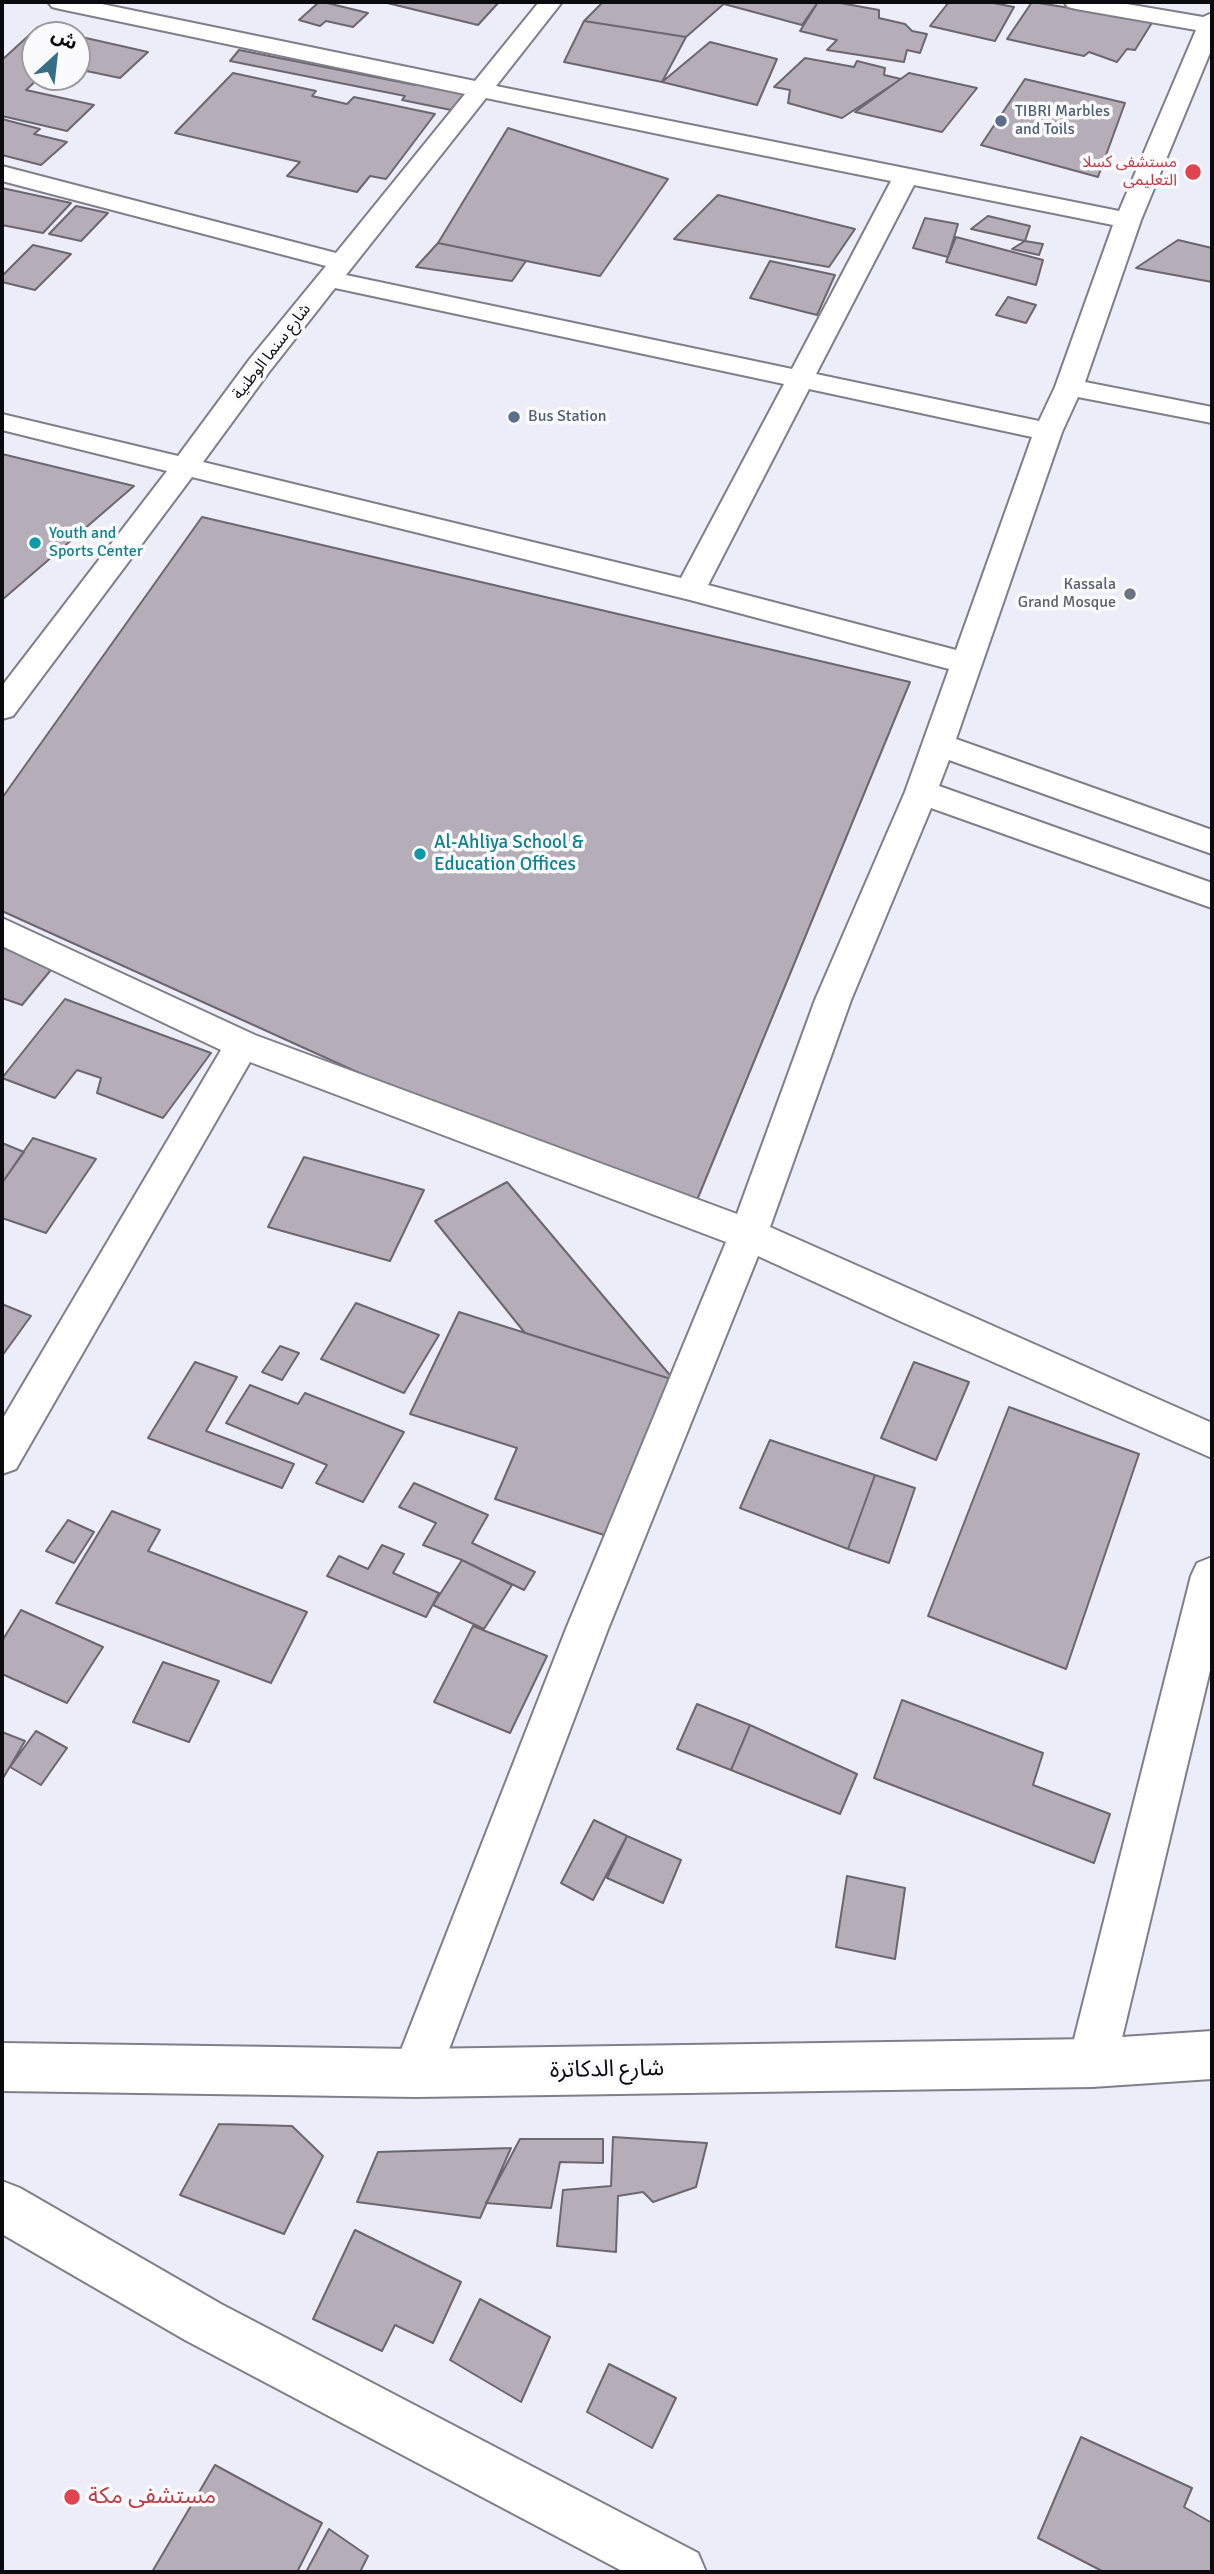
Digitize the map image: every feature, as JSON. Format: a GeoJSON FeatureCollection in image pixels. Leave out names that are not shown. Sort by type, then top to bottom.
{"type":"FeatureCollection","features":[{"type":"Feature","properties":{"kind":"street"},"geometry":{"type":"LineString","coordinates":[[60,2],[1128,220]]}},
{"type":"Feature","properties":{"kind":"street","name":"شارع سنما الوطنية"},"geometry":{"type":"LineString","coordinates":[[2,708],[110,568],[183,467],[551,2]]}},
{"type":"Feature","properties":{"kind":"street"},"geometry":{"type":"LineString","coordinates":[[416,2073],[587,1629],[748,1234],[833,1000],[921,792],[1048,432],[1069,387],[1128,220],[1211,22],[1076,2]]}},
{"type":"Feature","properties":{"kind":"street"},"geometry":{"type":"LineString","coordinates":[[2,173],[336,271],[799,381],[1048,432]]}},
{"type":"Feature","properties":{"kind":"street"},"geometry":{"type":"LineString","coordinates":[[690,590],[906,176]]}},
{"type":"Feature","properties":{"kind":"street"},"geometry":{"type":"LineString","coordinates":[[1069,387],[1212,415]]}},
{"type":"Feature","properties":{"kind":"street"},"geometry":{"type":"LineString","coordinates":[[2,422],[690,590],[967,663]]}},
{"type":"Feature","properties":{"kind":"street"},"geometry":{"type":"LineString","coordinates":[[938,744],[1212,842]]}},
{"type":"Feature","properties":{"kind":"street"},"geometry":{"type":"LineString","coordinates":[[921,792],[1212,895]]}},
{"type":"Feature","properties":{"kind":"street"},"geometry":{"type":"LineString","coordinates":[[2,932],[242,1045],[748,1234],[915,1311],[1212,1441]]}},
{"type":"Feature","properties":{"kind":"street"},"geometry":{"type":"LineString","coordinates":[[2,1456],[242,1045]]}},
{"type":"Feature","properties":{"kind":"street"},"geometry":{"type":"LineString","coordinates":[[1092,2063],[1212,1576]]}},
{"type":"Feature","properties":{"kind":"street","name":"شارع الدكاترة"},"geometry":{"type":"LineString","coordinates":[[2,2067],[416,2073],[1092,2063],[1212,2055]]}},
{"type":"Feature","properties":{"kind":"street"},"geometry":{"type":"LineString","coordinates":[[2,2206],[202,2322],[679,2572]]}},
{"type":"Feature","properties":{"kind":"building"},"geometry":{"type":"Polygon","coordinates":[[[319,2],[368,13],[353,27],[326,21],[320,26],[299,20],[319,2]]]}},
{"type":"Feature","properties":{"kind":"building"},"geometry":{"type":"Polygon","coordinates":[[[383,2],[499,2],[478,25],[383,2]]]}},
{"type":"Feature","properties":{"kind":"building"},"geometry":{"type":"Polygon","coordinates":[[[603,2],[726,2],[686,37],[584,21],[603,2]]]}},
{"type":"Feature","properties":{"kind":"building"},"geometry":{"type":"Polygon","coordinates":[[[818,2],[802,25],[724,4],[818,2]]]}},
{"type":"Feature","properties":{"kind":"building"},"geometry":{"type":"Polygon","coordinates":[[[818,2],[835,2],[879,10],[879,18],[905,24],[912,31],[927,34],[920,53],[907,50],[904,62],[827,50],[837,40],[800,31],[818,2]]]}},
{"type":"Feature","properties":{"kind":"building"},"geometry":{"type":"Polygon","coordinates":[[[949,2],[988,2],[1014,7],[995,41],[930,26],[949,2]]]}},
{"type":"Feature","properties":{"kind":"building"},"geometry":{"type":"Polygon","coordinates":[[[1032,2],[1153,21],[1135,50],[1127,49],[1117,62],[1089,52],[1084,56],[1007,39],[1032,2]]]}},
{"type":"Feature","properties":{"kind":"building"},"geometry":{"type":"Polygon","coordinates":[[[584,21],[686,37],[662,82],[564,62],[584,21]]]}},
{"type":"Feature","properties":{"kind":"building"},"geometry":{"type":"Polygon","coordinates":[[[91,39],[148,52],[120,78],[91,72],[91,39]]]}},
{"type":"Feature","properties":{"kind":"building"},"geometry":{"type":"Polygon","coordinates":[[[710,42],[777,59],[757,105],[662,82],[710,42]]]}},
{"type":"Feature","properties":{"kind":"building"},"geometry":{"type":"Polygon","coordinates":[[[21,43],[21,91],[94,105],[67,131],[2,116],[2,60],[21,43]]]}},
{"type":"Feature","properties":{"kind":"building"},"geometry":{"type":"Polygon","coordinates":[[[239,50],[415,85],[418,81],[466,91],[451,110],[402,100],[405,96],[230,61],[239,50]]]}},
{"type":"Feature","properties":{"kind":"building"},"geometry":{"type":"Polygon","coordinates":[[[805,58],[854,67],[857,61],[885,68],[884,75],[901,79],[842,118],[788,103],[790,90],[774,87],[805,58]]]}},
{"type":"Feature","properties":{"kind":"building"},"geometry":{"type":"Polygon","coordinates":[[[233,73],[316,91],[312,96],[347,104],[354,97],[435,114],[386,179],[370,176],[357,192],[287,176],[300,162],[175,133],[233,73]]]}},
{"type":"Feature","properties":{"kind":"building"},"geometry":{"type":"Polygon","coordinates":[[[909,73],[977,88],[942,132],[855,112],[909,73]]]}},
{"type":"Feature","properties":{"kind":"building"},"geometry":{"type":"Polygon","coordinates":[[[1025,79],[1125,103],[1098,177],[981,145],[1025,79]]]}},
{"type":"Feature","properties":{"kind":"building"},"geometry":{"type":"Polygon","coordinates":[[[2,119],[40,129],[34,134],[67,142],[41,165],[2,155],[2,119]]]}},
{"type":"Feature","properties":{"kind":"building"},"geometry":{"type":"Polygon","coordinates":[[[508,128],[668,179],[600,276],[438,243],[508,128]]]}},
{"type":"Feature","properties":{"kind":"building"},"geometry":{"type":"Polygon","coordinates":[[[2,188],[71,203],[43,233],[2,225],[2,188]]]}},
{"type":"Feature","properties":{"kind":"building"},"geometry":{"type":"Polygon","coordinates":[[[718,195],[855,229],[829,267],[674,239],[718,195]]]}},
{"type":"Feature","properties":{"kind":"building"},"geometry":{"type":"Polygon","coordinates":[[[76,206],[108,213],[81,241],[49,234],[76,206]]]}},
{"type":"Feature","properties":{"kind":"building"},"geometry":{"type":"Polygon","coordinates":[[[988,216],[1030,226],[1025,241],[971,229],[988,216]]]}},
{"type":"Feature","properties":{"kind":"building"},"geometry":{"type":"Polygon","coordinates":[[[925,218],[958,224],[948,257],[913,248],[925,218]]]}},
{"type":"Feature","properties":{"kind":"building"},"geometry":{"type":"Polygon","coordinates":[[[956,237],[1043,260],[1036,285],[946,262],[956,237]]]}},
{"type":"Feature","properties":{"kind":"building"},"geometry":{"type":"Polygon","coordinates":[[[1178,240],[1212,248],[1212,282],[1136,268],[1178,240]]]}},
{"type":"Feature","properties":{"kind":"building"},"geometry":{"type":"Polygon","coordinates":[[[1025,241],[1043,244],[1039,255],[1012,249],[1025,241]]]}},
{"type":"Feature","properties":{"kind":"building"},"geometry":{"type":"Polygon","coordinates":[[[438,243],[526,261],[512,281],[416,267],[438,243]]]}},
{"type":"Feature","properties":{"kind":"building"},"geometry":{"type":"Polygon","coordinates":[[[33,245],[71,254],[35,290],[2,282],[2,276],[33,245]]]}},
{"type":"Feature","properties":{"kind":"building"},"geometry":{"type":"Polygon","coordinates":[[[770,261],[835,275],[817,315],[750,298],[770,261]]]}},
{"type":"Feature","properties":{"kind":"building"},"geometry":{"type":"Polygon","coordinates":[[[1008,297],[1036,305],[1026,323],[996,315],[1008,297]]]}},
{"type":"Feature","properties":{"kind":"building","name":"Youth and Sports Center"},"geometry":{"type":"Polygon","coordinates":[[[2,454],[134,486],[2,600],[2,454]]]}},
{"type":"Feature","properties":{"kind":"building","name":"Al-Ahliya School & Education Offices"},"geometry":{"type":"Polygon","coordinates":[[[202,517],[910,682],[688,1222],[2,911],[2,798],[202,517]]]}},
{"type":"Feature","properties":{"kind":"building"},"geometry":{"type":"Polygon","coordinates":[[[2,945],[55,965],[22,1005],[2,998],[2,945]]]}},
{"type":"Feature","properties":{"kind":"building"},"geometry":{"type":"Polygon","coordinates":[[[65,999],[211,1053],[163,1118],[97,1093],[101,1078],[77,1070],[55,1098],[2,1078],[65,999]]]}},
{"type":"Feature","properties":{"kind":"building"},"geometry":{"type":"Polygon","coordinates":[[[33,1138],[96,1159],[46,1233],[2,1218],[2,1183],[33,1138]]]}},
{"type":"Feature","properties":{"kind":"building"},"geometry":{"type":"Polygon","coordinates":[[[2,1143],[24,1152],[2,1183],[2,1143]]]}},
{"type":"Feature","properties":{"kind":"building"},"geometry":{"type":"Polygon","coordinates":[[[304,1157],[424,1190],[390,1261],[268,1227],[304,1157]]]}},
{"type":"Feature","properties":{"kind":"building"},"geometry":{"type":"Polygon","coordinates":[[[507,1182],[674,1380],[525,1333],[435,1221],[507,1182]]]}},
{"type":"Feature","properties":{"kind":"building"},"geometry":{"type":"Polygon","coordinates":[[[356,1303],[439,1335],[404,1393],[321,1359],[356,1303]]]}},
{"type":"Feature","properties":{"kind":"building"},"geometry":{"type":"Polygon","coordinates":[[[2,1304],[31,1316],[2,1356],[2,1304]]]}},
{"type":"Feature","properties":{"kind":"building"},"geometry":{"type":"Polygon","coordinates":[[[459,1312],[674,1380],[610,1537],[495,1499],[517,1448],[410,1414],[459,1312]]]}},
{"type":"Feature","properties":{"kind":"building"},"geometry":{"type":"Polygon","coordinates":[[[280,1346],[299,1353],[282,1380],[262,1372],[280,1346]]]}},
{"type":"Feature","properties":{"kind":"building"},"geometry":{"type":"Polygon","coordinates":[[[195,1362],[237,1377],[206,1431],[294,1464],[282,1488],[148,1438],[195,1362]]]}},
{"type":"Feature","properties":{"kind":"building"},"geometry":{"type":"Polygon","coordinates":[[[914,1362],[969,1382],[936,1460],[881,1438],[914,1362]]]}},
{"type":"Feature","properties":{"kind":"building"},"geometry":{"type":"Polygon","coordinates":[[[250,1385],[298,1404],[305,1393],[404,1432],[363,1502],[316,1483],[327,1465],[226,1423],[250,1385]]]}},
{"type":"Feature","properties":{"kind":"building"},"geometry":{"type":"Polygon","coordinates":[[[1009,1407],[1139,1454],[1066,1669],[928,1616],[1009,1407]]]}},
{"type":"Feature","properties":{"kind":"building"},"geometry":{"type":"Polygon","coordinates":[[[770,1440],[875,1475],[848,1549],[740,1508],[770,1440]]]}},
{"type":"Feature","properties":{"kind":"building"},"geometry":{"type":"Polygon","coordinates":[[[875,1475],[915,1488],[889,1563],[848,1549],[875,1475]]]}},
{"type":"Feature","properties":{"kind":"building"},"geometry":{"type":"Polygon","coordinates":[[[414,1483],[488,1515],[472,1543],[535,1572],[524,1590],[462,1560],[423,1545],[436,1523],[399,1507],[414,1483]]]}},
{"type":"Feature","properties":{"kind":"building"},"geometry":{"type":"Polygon","coordinates":[[[112,1511],[160,1530],[148,1551],[307,1612],[271,1683],[56,1603],[112,1511]]]}},
{"type":"Feature","properties":{"kind":"building"},"geometry":{"type":"Polygon","coordinates":[[[68,1520],[94,1532],[74,1563],[46,1551],[68,1520]]]}},
{"type":"Feature","properties":{"kind":"building"},"geometry":{"type":"Polygon","coordinates":[[[382,1545],[404,1554],[393,1573],[439,1593],[426,1617],[327,1576],[339,1556],[368,1569],[382,1545]]]}},
{"type":"Feature","properties":{"kind":"building"},"geometry":{"type":"Polygon","coordinates":[[[462,1560],[512,1585],[484,1629],[433,1605],[462,1560]]]}},
{"type":"Feature","properties":{"kind":"building"},"geometry":{"type":"Polygon","coordinates":[[[21,1610],[103,1647],[67,1703],[2,1674],[2,1641],[21,1610]]]}},
{"type":"Feature","properties":{"kind":"building"},"geometry":{"type":"Polygon","coordinates":[[[473,1626],[547,1656],[510,1733],[434,1702],[473,1626]]]}},
{"type":"Feature","properties":{"kind":"building"},"geometry":{"type":"Polygon","coordinates":[[[163,1662],[219,1681],[189,1742],[133,1722],[163,1662]]]}},
{"type":"Feature","properties":{"kind":"building"},"geometry":{"type":"Polygon","coordinates":[[[902,1700],[1043,1753],[1033,1785],[1110,1814],[1094,1863],[874,1778],[902,1700]]]}},
{"type":"Feature","properties":{"kind":"building"},"geometry":{"type":"Polygon","coordinates":[[[697,1704],[750,1725],[731,1770],[677,1749],[697,1704]]]}},
{"type":"Feature","properties":{"kind":"building"},"geometry":{"type":"Polygon","coordinates":[[[750,1725],[857,1774],[840,1814],[731,1770],[750,1725]]]}},
{"type":"Feature","properties":{"kind":"building"},"geometry":{"type":"Polygon","coordinates":[[[36,1731],[67,1748],[41,1785],[10,1767],[36,1731]]]}},
{"type":"Feature","properties":{"kind":"building"},"geometry":{"type":"Polygon","coordinates":[[[2,1732],[25,1741],[2,1780],[2,1732]]]}},
{"type":"Feature","properties":{"kind":"building"},"geometry":{"type":"Polygon","coordinates":[[[594,1820],[627,1836],[593,1900],[561,1883],[594,1820]]]}},
{"type":"Feature","properties":{"kind":"building"},"geometry":{"type":"Polygon","coordinates":[[[627,1836],[681,1860],[663,1903],[607,1878],[627,1836]]]}},
{"type":"Feature","properties":{"kind":"building"},"geometry":{"type":"Polygon","coordinates":[[[847,1876],[905,1888],[895,1959],[836,1947],[847,1876]]]}},
{"type":"Feature","properties":{"kind":"building"},"geometry":{"type":"Polygon","coordinates":[[[219,2124],[292,2126],[323,2156],[284,2234],[180,2195],[219,2124]]]}},
{"type":"Feature","properties":{"kind":"building"},"geometry":{"type":"Polygon","coordinates":[[[613,2137],[707,2143],[696,2187],[653,2202],[643,2192],[618,2196],[616,2252],[557,2246],[563,2190],[611,2186],[613,2137]]]}},
{"type":"Feature","properties":{"kind":"building"},"geometry":{"type":"Polygon","coordinates":[[[520,2139],[603,2139],[603,2163],[560,2162],[551,2208],[486,2203],[520,2139]]]}},
{"type":"Feature","properties":{"kind":"building"},"geometry":{"type":"Polygon","coordinates":[[[511,2148],[480,2218],[357,2202],[378,2152],[511,2148]]]}},
{"type":"Feature","properties":{"kind":"building"},"geometry":{"type":"Polygon","coordinates":[[[355,2230],[461,2282],[433,2343],[395,2325],[382,2351],[313,2319],[355,2230]]]}},
{"type":"Feature","properties":{"kind":"building"},"geometry":{"type":"Polygon","coordinates":[[[480,2299],[550,2337],[521,2402],[450,2360],[480,2299]]]}},
{"type":"Feature","properties":{"kind":"building"},"geometry":{"type":"Polygon","coordinates":[[[609,2364],[676,2398],[652,2448],[587,2412],[609,2364]]]}},
{"type":"Feature","properties":{"kind":"building"},"geometry":{"type":"Polygon","coordinates":[[[1081,2437],[1192,2488],[1184,2507],[1212,2523],[1212,2572],[1104,2572],[1038,2538],[1081,2437]]]}},
{"type":"Feature","properties":{"kind":"building"},"geometry":{"type":"Polygon","coordinates":[[[215,2465],[322,2523],[297,2572],[152,2572],[215,2465]]]}},
{"type":"Feature","properties":{"kind":"building"},"geometry":{"type":"Polygon","coordinates":[[[329,2529],[368,2556],[360,2572],[306,2572],[329,2529]]]}},
{"type":"Feature","properties":{"kind":"place","name":"TIBRI Marbles and Toils"},"geometry":{"type":"Point","coordinates":[1001,121]}},
{"type":"Feature","properties":{"kind":"place","name":"مستشفى كسلا التعليمى"},"geometry":{"type":"Point","coordinates":[1193,172]}},
{"type":"Feature","properties":{"kind":"place","name":"Bus Station"},"geometry":{"type":"Point","coordinates":[514,417]}},
{"type":"Feature","properties":{"kind":"place","name":"Youth and Sports Center"},"geometry":{"type":"Point","coordinates":[35,543]}},
{"type":"Feature","properties":{"kind":"place","name":"Kassala Grand Mosque"},"geometry":{"type":"Point","coordinates":[1130,594]}},
{"type":"Feature","properties":{"kind":"place","name":"Al-Ahliya School & Education Offices"},"geometry":{"type":"Point","coordinates":[420,854]}},
{"type":"Feature","properties":{"kind":"place","name":"مستشفى مكة"},"geometry":{"type":"Point","coordinates":[72,2497]}}]}
